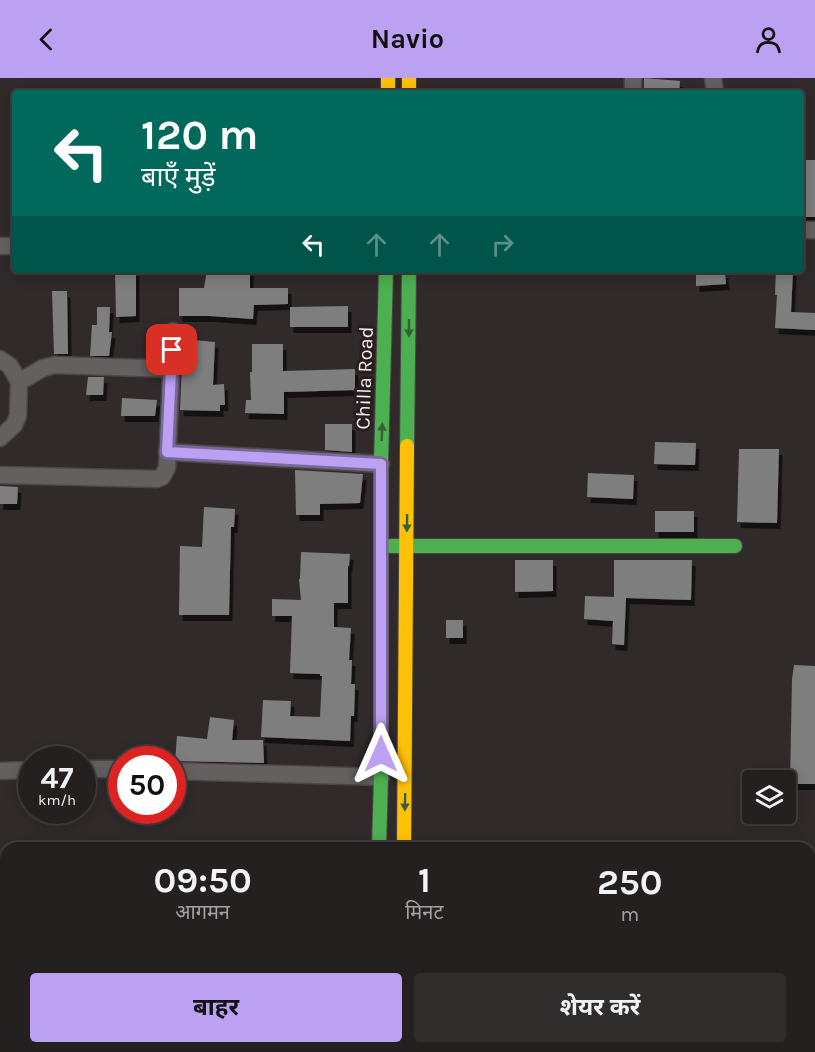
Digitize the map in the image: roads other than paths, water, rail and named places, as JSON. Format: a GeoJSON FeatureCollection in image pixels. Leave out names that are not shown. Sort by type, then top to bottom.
{"type":"FeatureCollection","features":[{"type":"Feature","properties":{"kind":"main road","name":"Chilla Road"},"geometry":{"type":"LineString","coordinates":[[379,842],[381,464],[386,273]]}},
{"type":"Feature","properties":{"kind":"main road"},"geometry":{"type":"LineString","coordinates":[[404,842],[409,273]]}},
{"type":"Feature","properties":{"kind":"main road"},"geometry":{"type":"LineString","coordinates":[[381,546],[735,546]]}},
{"type":"Feature","properties":{"kind":"street"},"geometry":{"type":"LineString","coordinates":[[0,475],[157,479],[162,477],[167,468],[173,332]]}},
{"type":"Feature","properties":{"kind":"street"},"geometry":{"type":"LineString","coordinates":[[0,359],[10,366],[19,382],[18,416],[14,425],[0,438]]}},
{"type":"Feature","properties":{"kind":"street"},"geometry":{"type":"LineString","coordinates":[[19,382],[56,365],[171,369]]}},
{"type":"Feature","properties":{"kind":"street"},"geometry":{"type":"LineString","coordinates":[[167,452],[381,464]]}},
{"type":"Feature","properties":{"kind":"street"},"geometry":{"type":"LineString","coordinates":[[0,771],[18,770]]}},
{"type":"Feature","properties":{"kind":"street"},"geometry":{"type":"LineString","coordinates":[[186,771],[381,777]]}}]}
